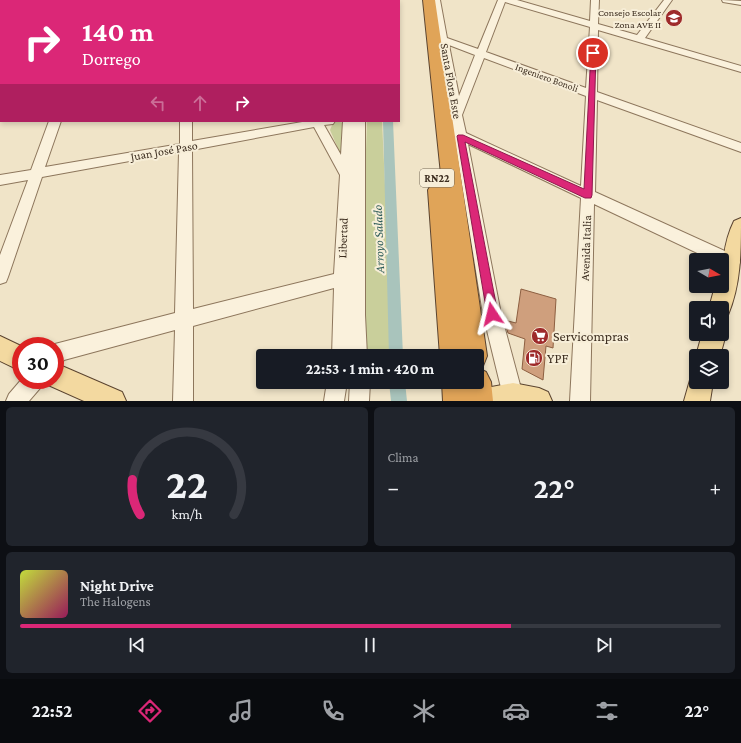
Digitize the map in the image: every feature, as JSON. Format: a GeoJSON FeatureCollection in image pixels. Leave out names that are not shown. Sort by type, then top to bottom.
{"type":"FeatureCollection","features":[{"type":"Feature","properties":{"kind":"highway","name":"RN22"},"geometry":{"type":"LineString","coordinates":[[420,0],[453,349]]}},
{"type":"Feature","properties":{"kind":"highway","name":"RN22"},"geometry":{"type":"LineString","coordinates":[[429,0],[472,349]]}},
{"type":"Feature","properties":{"kind":"highway"},"geometry":{"type":"LineString","coordinates":[[457,389],[458,401]]}},
{"type":"Feature","properties":{"kind":"highway"},"geometry":{"type":"LineString","coordinates":[[477,389],[478,401]]}},
{"type":"Feature","properties":{"kind":"main road"},"geometry":{"type":"LineString","coordinates":[[722,301],[741,226]]}},
{"type":"Feature","properties":{"kind":"main road"},"geometry":{"type":"LineString","coordinates":[[0,348],[12,354]]}},
{"type":"Feature","properties":{"kind":"main road"},"geometry":{"type":"LineString","coordinates":[[64,379],[113,401]]}},
{"type":"Feature","properties":{"kind":"main road"},"geometry":{"type":"LineString","coordinates":[[697,401],[700,389]]}},
{"type":"Feature","properties":{"kind":"main road"},"geometry":{"type":"LineString","coordinates":[[486,401],[514,396],[540,401]]}},
{"type":"Feature","properties":{"kind":"street","name":"Santa Flora Este"},"geometry":{"type":"LineString","coordinates":[[436,0],[492,314],[514,396]]}},
{"type":"Feature","properties":{"kind":"street"},"geometry":{"type":"LineString","coordinates":[[457,114],[482,54],[502,0]]}},
{"type":"Feature","properties":{"kind":"street"},"geometry":{"type":"LineString","coordinates":[[508,0],[741,69]]}},
{"type":"Feature","properties":{"kind":"street","name":"Avenida Italia"},"geometry":{"type":"LineString","coordinates":[[580,401],[595,0]]}},
{"type":"Feature","properties":{"kind":"street"},"geometry":{"type":"LineString","coordinates":[[639,39],[668,0]]}},
{"type":"Feature","properties":{"kind":"street"},"geometry":{"type":"LineString","coordinates":[[726,0],[741,4]]}},
{"type":"Feature","properties":{"kind":"street","name":"Ingeniero Bonoli"},"geometry":{"type":"LineString","coordinates":[[443,40],[741,148]]}},
{"type":"Feature","properties":{"kind":"street"},"geometry":{"type":"LineString","coordinates":[[0,277],[55,122]]}},
{"type":"Feature","properties":{"kind":"street"},"geometry":{"type":"LineString","coordinates":[[183,401],[186,122]]}},
{"type":"Feature","properties":{"kind":"street"},"geometry":{"type":"LineString","coordinates":[[321,122],[346,176],[358,185]]}},
{"type":"Feature","properties":{"kind":"street","name":"Juan José Paso"},"geometry":{"type":"LineString","coordinates":[[0,180],[321,122]]}},
{"type":"Feature","properties":{"kind":"street","name":"Libertad"},"geometry":{"type":"LineString","coordinates":[[341,349],[342,279],[349,122]]}},
{"type":"Feature","properties":{"kind":"street","name":"Libertad"},"geometry":{"type":"LineString","coordinates":[[358,349],[356,315],[359,122]]}},
{"type":"Feature","properties":{"kind":"street"},"geometry":{"type":"LineString","coordinates":[[460,136],[732,262]]}},
{"type":"Feature","properties":{"kind":"street"},"geometry":{"type":"LineString","coordinates":[[64,350],[342,279]]}},
{"type":"Feature","properties":{"kind":"street"},"geometry":{"type":"LineString","coordinates":[[16,401],[26,389]]}},
{"type":"Feature","properties":{"kind":"street"},"geometry":{"type":"LineString","coordinates":[[334,401],[336,389]]}},
{"type":"Feature","properties":{"kind":"street"},"geometry":{"type":"LineString","coordinates":[[359,401],[360,389]]}},
{"type":"Feature","properties":{"kind":"green space"},"geometry":{"type":"Polygon","coordinates":[[[367,122],[382,122],[393,349],[365,349],[364,207],[367,122]]]}},
{"type":"Feature","properties":{"kind":"green space"},"geometry":{"type":"Polygon","coordinates":[[[333,123],[344,123],[342,153],[340,153],[330,130],[333,123]]]}},
{"type":"Feature","properties":{"kind":"building"},"geometry":{"type":"Polygon","coordinates":[[[521,289],[556,299],[553,348],[546,346],[543,380],[522,369],[525,339],[508,333],[504,320],[516,323],[521,289]]]}},
{"type":"Feature","properties":{"kind":"waterway","name":"Arroyo Salado"},"geometry":{"type":"LineString","coordinates":[[388,122],[396,349]]}},
{"type":"Feature","properties":{"kind":"waterway","name":"Arroyo Salado"},"geometry":{"type":"LineString","coordinates":[[398,389],[399,401]]}},
{"type":"Feature","properties":{"kind":"place","name":"Consejo Escolar Zona AVE II"},"geometry":{"type":"Point","coordinates":[674,18]}},
{"type":"Feature","properties":{"kind":"place","name":"Servicompras"},"geometry":{"type":"Point","coordinates":[540,336]}},
{"type":"Feature","properties":{"kind":"place","name":"YPF"},"geometry":{"type":"Point","coordinates":[534,358]}},
{"type":"Feature","properties":{"kind":"route"},"geometry":{"type":"LineString","coordinates":[[492,314],[460,136],[588,195],[593,53]]}}]}
